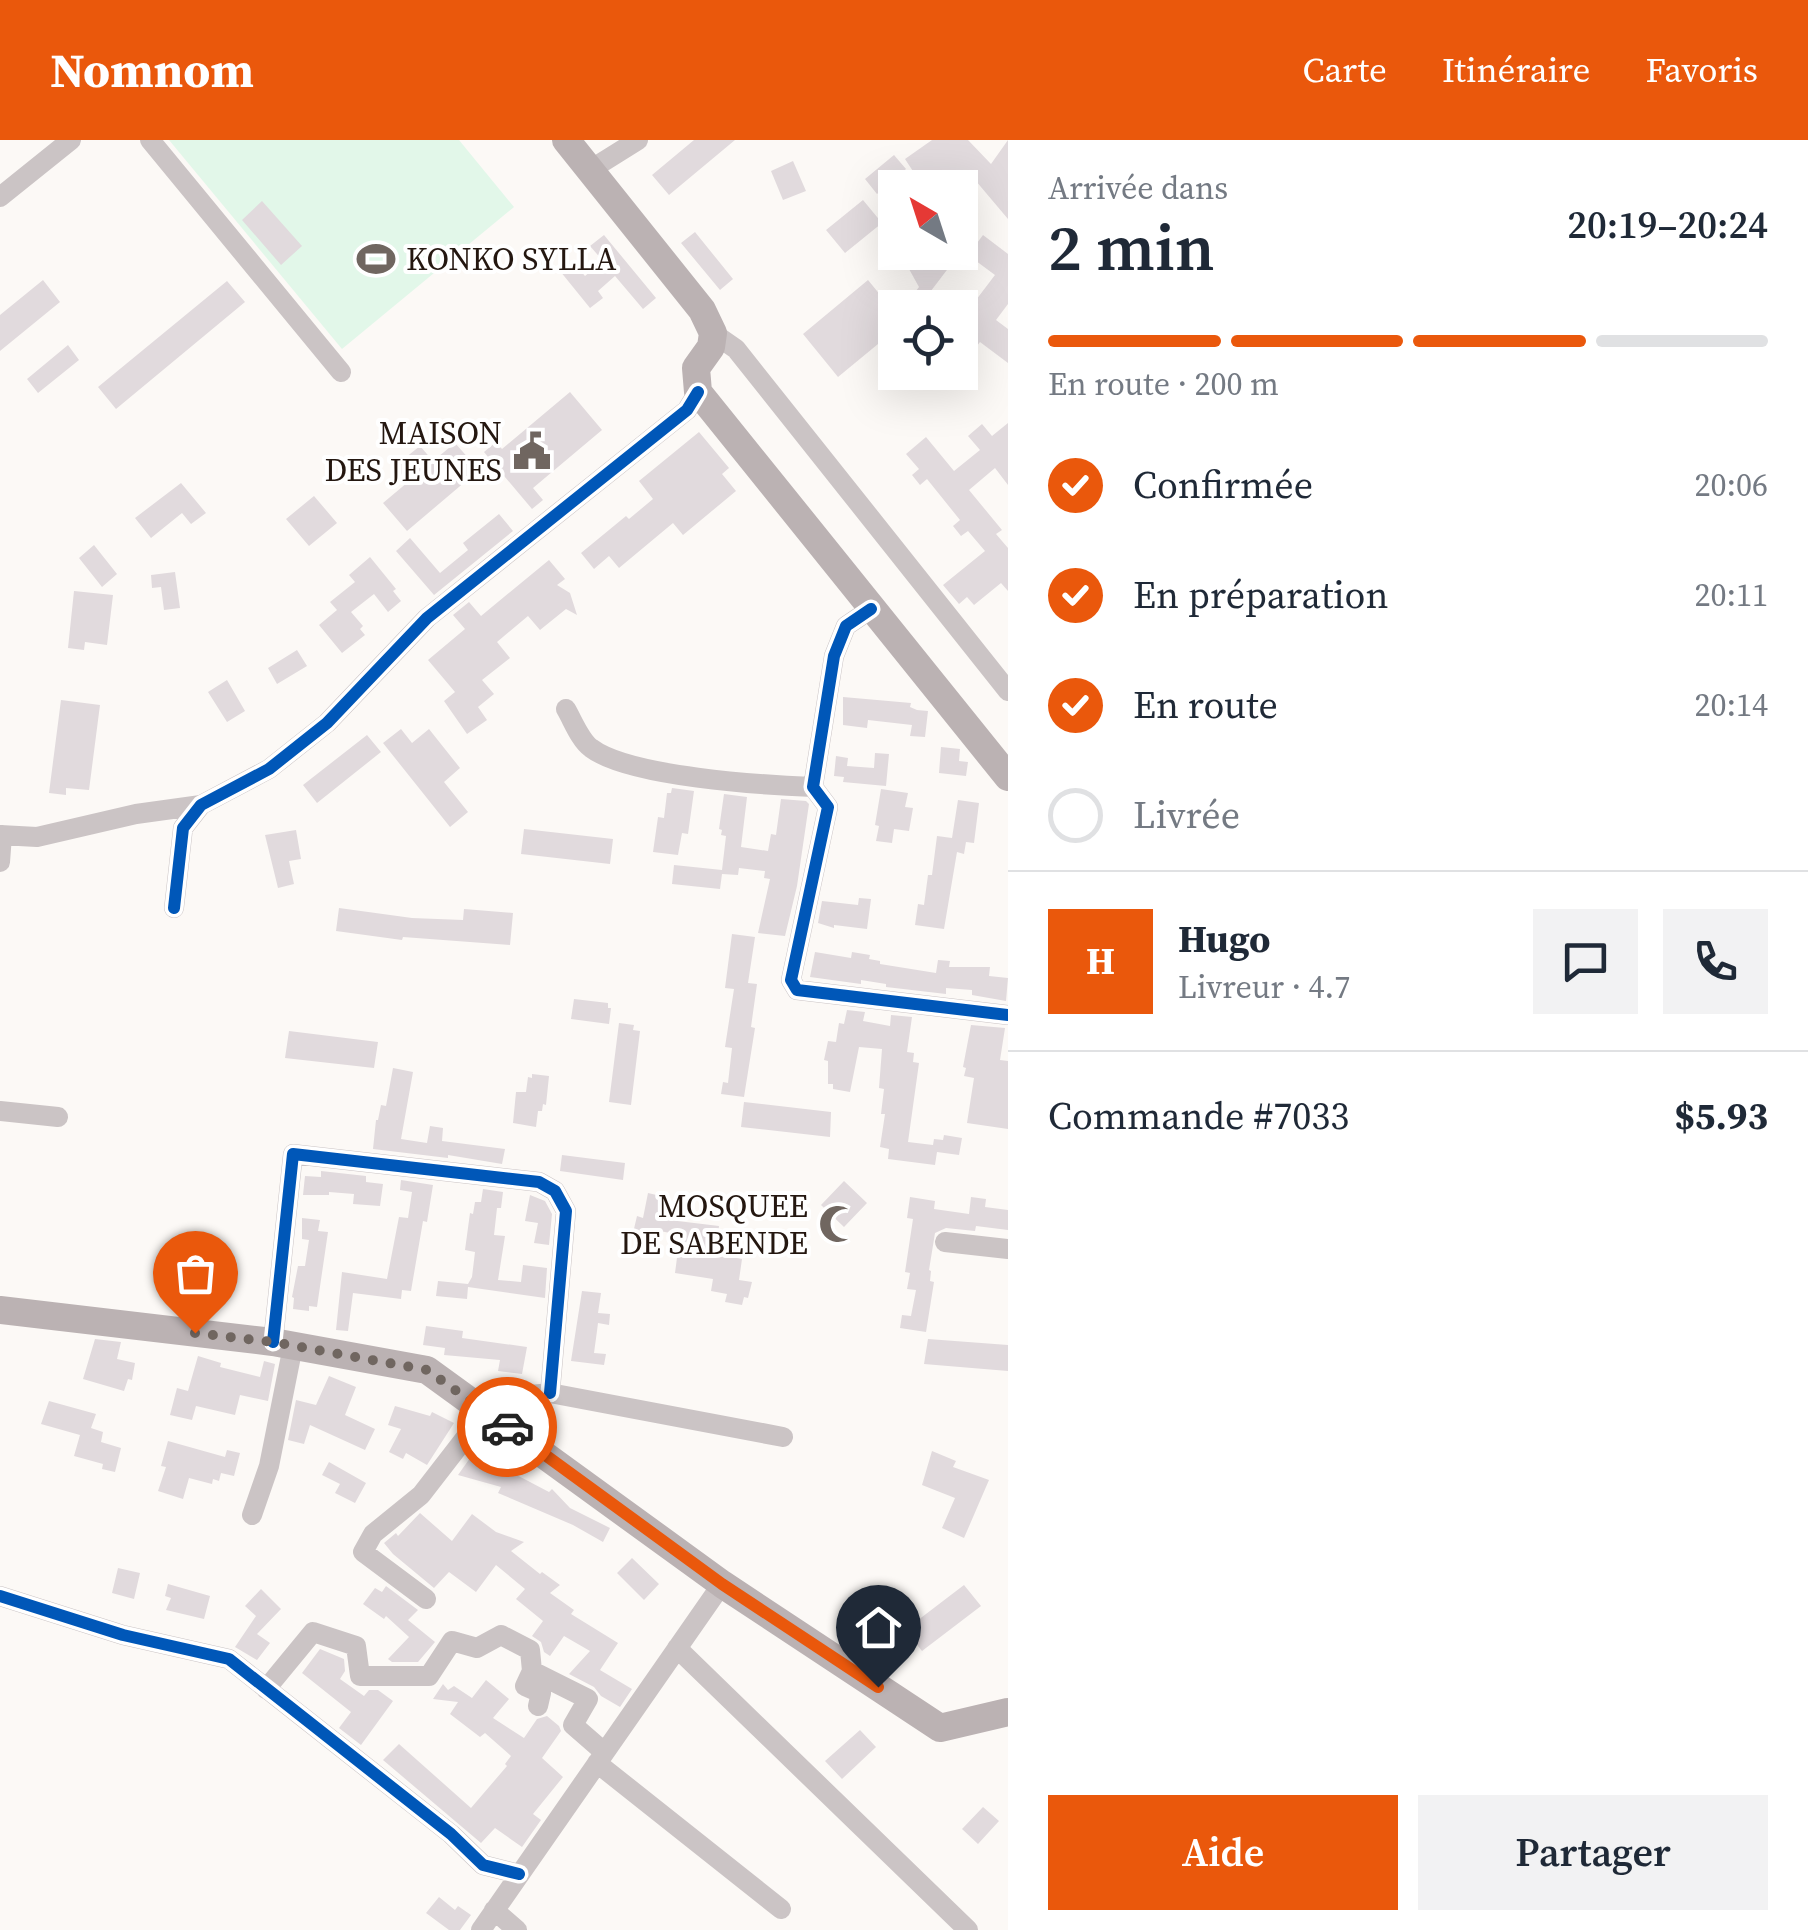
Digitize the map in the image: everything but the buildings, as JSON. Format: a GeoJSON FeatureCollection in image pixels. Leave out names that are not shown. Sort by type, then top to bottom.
{"type":"FeatureCollection","features":[{"type":"Feature","properties":{"kind":"main road"},"geometry":{"type":"LineString","coordinates":[[566,140],[702,310],[713,332],[711,348],[696,368],[698,392],[1008,777]]}},
{"type":"Feature","properties":{"kind":"main road"},"geometry":{"type":"LineString","coordinates":[[0,1310],[283,1344],[427,1370],[722,1584],[940,1728],[1008,1712]]}},
{"type":"Feature","properties":{"kind":"street"},"geometry":{"type":"LineString","coordinates":[[0,197],[71,140]]}},
{"type":"Feature","properties":{"kind":"street"},"geometry":{"type":"LineString","coordinates":[[150,140],[341,372]]}},
{"type":"Feature","properties":{"kind":"street"},"geometry":{"type":"LineString","coordinates":[[590,170],[638,140]]}},
{"type":"Feature","properties":{"kind":"street"},"geometry":{"type":"LineString","coordinates":[[713,332],[736,349],[1008,692]]}},
{"type":"Feature","properties":{"kind":"street"},"geometry":{"type":"LineString","coordinates":[[0,862],[1,835],[37,838],[136,814],[201,805],[269,769],[327,722],[427,618],[687,410],[698,392]]}},
{"type":"Feature","properties":{"kind":"street"},"geometry":{"type":"LineString","coordinates":[[871,609],[846,626],[834,656],[813,787],[828,807],[792,980],[797,990],[1008,1015]]}},
{"type":"Feature","properties":{"kind":"street"},"geometry":{"type":"LineString","coordinates":[[566,709],[589,747],[624,765],[755,785],[813,787]]}},
{"type":"Feature","properties":{"kind":"street"},"geometry":{"type":"LineString","coordinates":[[174,908],[183,828],[201,805]]}},
{"type":"Feature","properties":{"kind":"street"},"geometry":{"type":"LineString","coordinates":[[0,1111],[58,1117]]}},
{"type":"Feature","properties":{"kind":"street"},"geometry":{"type":"LineString","coordinates":[[252,1514],[269,1466],[283,1344],[292,1154],[539,1182],[554,1191],[566,1211],[550,1393]]}},
{"type":"Feature","properties":{"kind":"street"},"geometry":{"type":"LineString","coordinates":[[946,1242],[1008,1248]]}},
{"type":"Feature","properties":{"kind":"street"},"geometry":{"type":"LineString","coordinates":[[426,1599],[363,1552],[373,1534],[420,1495],[479,1406],[550,1393],[783,1437]]}},
{"type":"Feature","properties":{"kind":"street"},"geometry":{"type":"LineString","coordinates":[[480,1930],[722,1584]]}},
{"type":"Feature","properties":{"kind":"street"},"geometry":{"type":"LineString","coordinates":[[0,1596],[123,1636],[229,1659],[451,1834],[483,1865],[519,1874]]}},
{"type":"Feature","properties":{"kind":"street"},"geometry":{"type":"LineString","coordinates":[[266,1689],[312,1632],[356,1646],[360,1676],[430,1676],[452,1640],[477,1648],[502,1635],[530,1650],[532,1671],[524,1686],[541,1693],[538,1706]]}},
{"type":"Feature","properties":{"kind":"street"},"geometry":{"type":"LineString","coordinates":[[677,1648],[968,1930]]}},
{"type":"Feature","properties":{"kind":"street"},"geometry":{"type":"LineString","coordinates":[[532,1671],[588,1698],[573,1725],[601,1757],[781,1909]]}},
{"type":"Feature","properties":{"kind":"street"},"geometry":{"type":"LineString","coordinates":[[494,1910],[516,1930]]}},
{"type":"Feature","properties":{"kind":"green space"},"geometry":{"type":"Polygon","coordinates":[[[169,140],[459,140],[514,207],[342,349],[169,140]]]}},
{"type":"Feature","properties":{"kind":"cycle path"},"geometry":{"type":"LineString","coordinates":[[174,908],[183,828],[201,805],[269,769],[327,723],[427,618],[687,410],[698,392]]}},
{"type":"Feature","properties":{"kind":"cycle path"},"geometry":{"type":"LineString","coordinates":[[871,609],[846,626],[834,656],[813,787],[828,807],[791,980],[797,990],[1008,1015]]}},
{"type":"Feature","properties":{"kind":"cycle path"},"geometry":{"type":"LineString","coordinates":[[273,1342],[293,1154],[539,1182],[555,1191],[566,1211],[550,1393]]}},
{"type":"Feature","properties":{"kind":"cycle path"},"geometry":{"type":"LineString","coordinates":[[0,1596],[123,1635],[229,1659],[451,1834],[483,1865],[519,1874]]}},
{"type":"Feature","properties":{"kind":"way so far"},"geometry":{"type":"LineString","coordinates":[[195,1333],[273,1342],[427,1370],[507,1427]]}},
{"type":"Feature","properties":{"kind":"place","name":"KONKO SYLLA"},"geometry":{"type":"Point","coordinates":[376,259]}},
{"type":"Feature","properties":{"kind":"place","name":"MAISON DES JEUNES"},"geometry":{"type":"Point","coordinates":[532,451]}},
{"type":"Feature","properties":{"kind":"place","name":"MOSQUEE DE SABENDE"},"geometry":{"type":"Point","coordinates":[838,1224]}},
{"type":"Feature","properties":{"kind":"route"},"geometry":{"type":"LineString","coordinates":[[507,1427],[722,1584],[878,1687]]}}]}
